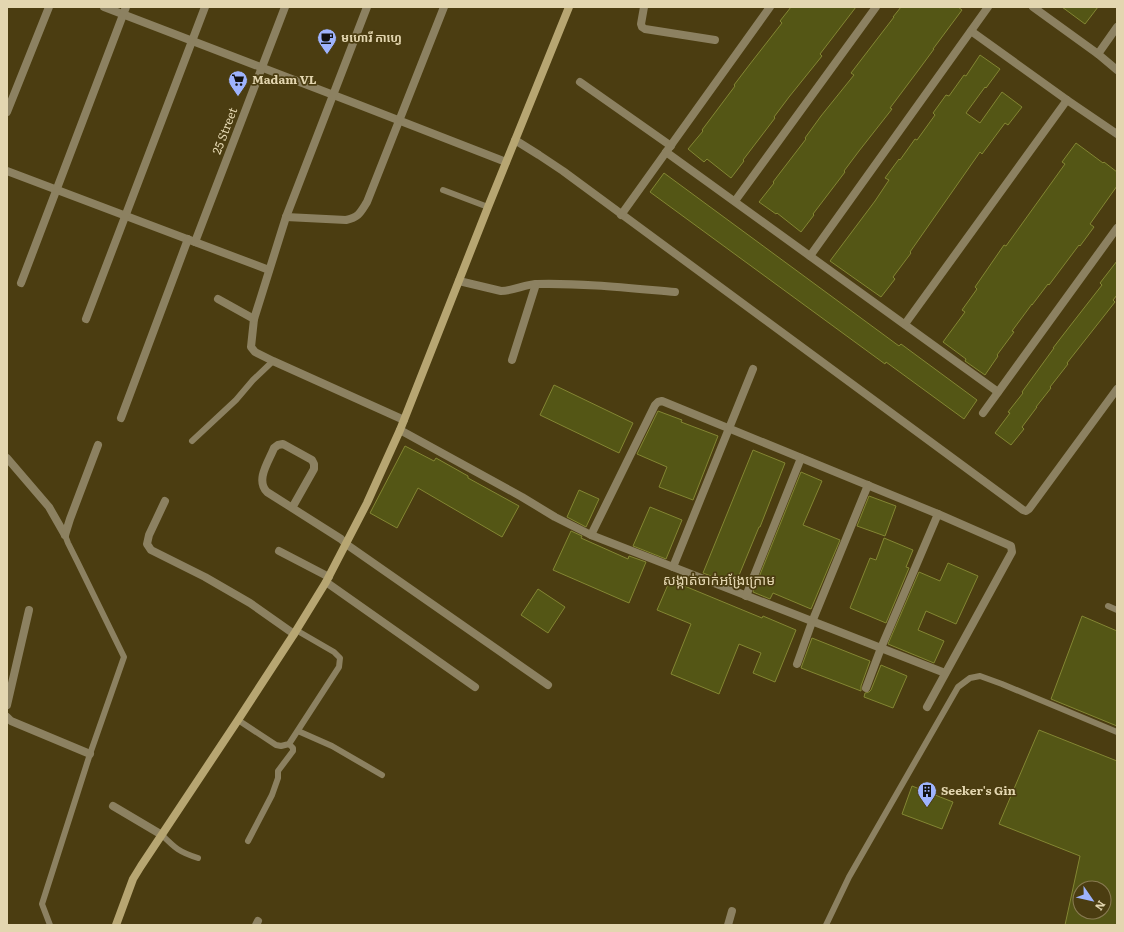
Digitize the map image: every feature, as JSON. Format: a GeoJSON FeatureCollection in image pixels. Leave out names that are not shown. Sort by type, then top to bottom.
{"type":"FeatureCollection","features":[{"type":"Feature","properties":{"kind":"street"},"geometry":{"type":"LineString","coordinates":[[7,112],[49,7]]}},
{"type":"Feature","properties":{"kind":"street"},"geometry":{"type":"LineString","coordinates":[[104,7],[125,11],[193,40],[506,162]]}},
{"type":"Feature","properties":{"kind":"street"},"geometry":{"type":"LineString","coordinates":[[86,319],[205,7]]}},
{"type":"Feature","properties":{"kind":"street","name":"25 Street"},"geometry":{"type":"LineString","coordinates":[[121,418],[285,7]]}},
{"type":"Feature","properties":{"kind":"street"},"geometry":{"type":"LineString","coordinates":[[367,7],[286,217],[254,319],[251,347],[255,352],[273,361],[404,420]]}},
{"type":"Feature","properties":{"kind":"street"},"geometry":{"type":"LineString","coordinates":[[286,217],[346,220],[359,214],[367,202],[444,7]]}},
{"type":"Feature","properties":{"kind":"street"},"geometry":{"type":"LineString","coordinates":[[116,925],[133,879],[295,632],[327,580],[367,503],[400,430],[569,7]]}},
{"type":"Feature","properties":{"kind":"street"},"geometry":{"type":"LineString","coordinates":[[644,7],[641,24],[645,29],[715,40]]}},
{"type":"Feature","properties":{"kind":"street"},"geometry":{"type":"LineString","coordinates":[[621,215],[770,7]]}},
{"type":"Feature","properties":{"kind":"street"},"geometry":{"type":"LineString","coordinates":[[735,201],[876,7]]}},
{"type":"Feature","properties":{"kind":"street"},"geometry":{"type":"LineString","coordinates":[[810,256],[988,7]]}},
{"type":"Feature","properties":{"kind":"street"},"geometry":{"type":"LineString","coordinates":[[1033,7],[1098,54],[1117,70]]}},
{"type":"Feature","properties":{"kind":"street"},"geometry":{"type":"LineString","coordinates":[[21,283],[125,11]]}},
{"type":"Feature","properties":{"kind":"street"},"geometry":{"type":"LineString","coordinates":[[1098,54],[1117,27]]}},
{"type":"Feature","properties":{"kind":"street"},"geometry":{"type":"LineString","coordinates":[[971,31],[1117,134]]}},
{"type":"Feature","properties":{"kind":"street"},"geometry":{"type":"LineString","coordinates":[[580,82],[735,201],[998,392]]}},
{"type":"Feature","properties":{"kind":"street"},"geometry":{"type":"LineString","coordinates":[[905,324],[1067,100]]}},
{"type":"Feature","properties":{"kind":"street"},"geometry":{"type":"LineString","coordinates":[[515,140],[539,155],[1022,510],[1026,511],[1030,509],[1117,389]]}},
{"type":"Feature","properties":{"kind":"street"},"geometry":{"type":"LineString","coordinates":[[7,171],[269,270]]}},
{"type":"Feature","properties":{"kind":"street"},"geometry":{"type":"LineString","coordinates":[[983,413],[1117,228]]}},
{"type":"Feature","properties":{"kind":"street"},"geometry":{"type":"LineString","coordinates":[[459,281],[502,291],[508,291],[521,286],[536,284],[608,286],[675,292]]}},
{"type":"Feature","properties":{"kind":"street"},"geometry":{"type":"LineString","coordinates":[[512,360],[536,284]]}},
{"type":"Feature","properties":{"kind":"street"},"geometry":{"type":"LineString","coordinates":[[218,300],[254,319]]}},
{"type":"Feature","properties":{"kind":"street"},"geometry":{"type":"LineString","coordinates":[[673,567],[753,369]]}},
{"type":"Feature","properties":{"kind":"street"},"geometry":{"type":"LineString","coordinates":[[591,535],[655,405],[662,401],[938,514],[1011,546],[1012,552],[926,707]]}},
{"type":"Feature","properties":{"kind":"street"},"geometry":{"type":"LineString","coordinates":[[400,430],[515,493],[555,517],[591,535],[945,673]]}},
{"type":"Feature","properties":{"kind":"street"},"geometry":{"type":"LineString","coordinates":[[292,508],[314,469],[314,464],[312,460],[283,444],[274,448],[262,477],[264,489],[267,492],[292,508],[341,539],[346,544],[548,685]]}},
{"type":"Feature","properties":{"kind":"street"},"geometry":{"type":"LineString","coordinates":[[65,535],[98,445]]}},
{"type":"Feature","properties":{"kind":"street"},"geometry":{"type":"LineString","coordinates":[[7,458],[49,507],[65,535]]}},
{"type":"Feature","properties":{"kind":"street"},"geometry":{"type":"LineString","coordinates":[[746,596],[801,458]]}},
{"type":"Feature","properties":{"kind":"street"},"geometry":{"type":"LineString","coordinates":[[797,664],[812,622],[868,485]]}},
{"type":"Feature","properties":{"kind":"street"},"geometry":{"type":"LineString","coordinates":[[165,501],[149,536],[147,544],[151,550],[205,577],[250,603],[295,632]]}},
{"type":"Feature","properties":{"kind":"street"},"geometry":{"type":"LineString","coordinates":[[866,688],[881,648],[938,514]]}},
{"type":"Feature","properties":{"kind":"street"},"geometry":{"type":"LineString","coordinates":[[280,551],[327,580],[475,687]]}},
{"type":"Feature","properties":{"kind":"street"},"geometry":{"type":"LineString","coordinates":[[7,703],[29,610]]}},
{"type":"Feature","properties":{"kind":"street"},"geometry":{"type":"LineString","coordinates":[[7,717],[11,721],[90,754]]}},
{"type":"Feature","properties":{"kind":"street"},"geometry":{"type":"LineString","coordinates":[[112,806],[162,835]]}},
{"type":"Feature","properties":{"kind":"street"},"geometry":{"type":"LineString","coordinates":[[728,925],[732,911]]}},
{"type":"Feature","properties":{"kind":"lane"},"geometry":{"type":"LineString","coordinates":[[443,190],[488,207]]}},
{"type":"Feature","properties":{"kind":"lane"},"geometry":{"type":"LineString","coordinates":[[192,441],[236,400],[253,380],[273,361]]}},
{"type":"Feature","properties":{"kind":"lane"},"geometry":{"type":"LineString","coordinates":[[50,925],[42,904],[90,754],[124,657],[65,535]]}},
{"type":"Feature","properties":{"kind":"lane"},"geometry":{"type":"LineString","coordinates":[[1108,606],[1117,610]]}},
{"type":"Feature","properties":{"kind":"lane"},"geometry":{"type":"LineString","coordinates":[[238,720],[276,745],[281,746],[289,744],[298,731],[339,667],[340,658],[334,652],[295,632]]}},
{"type":"Feature","properties":{"kind":"lane"},"geometry":{"type":"LineString","coordinates":[[826,925],[849,878],[958,687],[970,678],[980,676],[1002,684],[1117,732]]}},
{"type":"Feature","properties":{"kind":"lane"},"geometry":{"type":"LineString","coordinates":[[298,731],[332,746],[382,775]]}},
{"type":"Feature","properties":{"kind":"lane"},"geometry":{"type":"LineString","coordinates":[[248,841],[272,795],[278,778],[278,771],[293,751],[293,748],[289,744]]}},
{"type":"Feature","properties":{"kind":"lane"},"geometry":{"type":"LineString","coordinates":[[162,835],[185,854],[198,858]]}},
{"type":"Feature","properties":{"kind":"building"},"geometry":{"type":"Polygon","coordinates":[[[791,7],[856,7],[820,54],[822,56],[774,117],[775,118],[731,178],[707,159],[704,162],[688,149],[703,131],[702,130],[735,86],[734,85],[782,23],[780,21],[791,7]]]}},
{"type":"Feature","properties":{"kind":"building"},"geometry":{"type":"Polygon","coordinates":[[[901,7],[958,7],[962,10],[890,108],[892,109],[844,171],[845,172],[801,232],[777,213],[776,214],[759,202],[806,139],[805,138],[821,116],[854,75],[851,73],[901,7]]]}},
{"type":"Feature","properties":{"kind":"building"},"geometry":{"type":"Polygon","coordinates":[[[1062,7],[1098,7],[1085,24],[1062,7]]]}},
{"type":"Feature","properties":{"kind":"building"},"geometry":{"type":"Polygon","coordinates":[[[980,55],[1000,69],[966,113],[980,123],[1002,92],[1022,107],[1008,125],[1005,123],[982,154],[980,152],[910,252],[911,253],[893,277],[895,279],[881,297],[830,261],[889,180],[885,178],[915,139],[917,140],[935,115],[933,113],[946,95],[949,96],[964,75],[966,76],[980,55]]]}},
{"type":"Feature","properties":{"kind":"building"},"geometry":{"type":"Polygon","coordinates":[[[1076,143],[1117,172],[1117,186],[1090,224],[1094,227],[1012,331],[1014,332],[997,355],[998,356],[985,375],[965,361],[966,359],[943,342],[965,312],[962,310],[977,289],[975,287],[1004,245],[1006,246],[1065,164],[1062,162],[1076,143]]]}},
{"type":"Feature","properties":{"kind":"building"},"geometry":{"type":"Polygon","coordinates":[[[664,173],[899,346],[901,344],[977,400],[964,419],[886,362],[885,364],[650,192],[664,173]]]}},
{"type":"Feature","properties":{"kind":"building"},"geometry":{"type":"Polygon","coordinates":[[[1117,261],[1117,295],[1113,300],[1115,302],[1067,363],[1068,364],[1022,427],[1024,429],[1011,445],[995,433],[1053,348],[1102,285],[1100,283],[1117,261]]]}},
{"type":"Feature","properties":{"kind":"building"},"geometry":{"type":"Polygon","coordinates":[[[554,385],[633,423],[619,453],[540,415],[554,385]]]}},
{"type":"Feature","properties":{"kind":"building"},"geometry":{"type":"Polygon","coordinates":[[[658,411],[682,420],[681,422],[718,436],[693,500],[659,487],[667,467],[637,454],[658,411]]]}},
{"type":"Feature","properties":{"kind":"building"},"geometry":{"type":"Polygon","coordinates":[[[405,446],[434,461],[436,458],[468,476],[468,478],[519,506],[502,537],[418,488],[397,528],[370,513],[405,446]]]}},
{"type":"Feature","properties":{"kind":"building"},"geometry":{"type":"Polygon","coordinates":[[[753,450],[785,463],[735,585],[703,573],[753,450]]]}},
{"type":"Feature","properties":{"kind":"building"},"geometry":{"type":"Polygon","coordinates":[[[801,472],[822,481],[803,525],[840,540],[811,609],[773,593],[770,599],[753,592],[801,472]]]}},
{"type":"Feature","properties":{"kind":"building"},"geometry":{"type":"Polygon","coordinates":[[[579,490],[599,499],[586,527],[567,517],[579,490]]]}},
{"type":"Feature","properties":{"kind":"building"},"geometry":{"type":"Polygon","coordinates":[[[869,496],[896,506],[885,536],[857,526],[869,496]]]}},
{"type":"Feature","properties":{"kind":"building"},"geometry":{"type":"Polygon","coordinates":[[[650,507],[682,520],[666,559],[633,546],[650,507]]]}},
{"type":"Feature","properties":{"kind":"building"},"geometry":{"type":"Polygon","coordinates":[[[571,531],[582,536],[581,538],[628,559],[629,556],[646,562],[629,603],[553,570],[571,531]]]}},
{"type":"Feature","properties":{"kind":"building"},"geometry":{"type":"Polygon","coordinates":[[[884,538],[913,550],[906,567],[909,568],[886,623],[850,608],[870,558],[876,560],[884,538]]]}},
{"type":"Feature","properties":{"kind":"building"},"geometry":{"type":"Polygon","coordinates":[[[948,563],[978,576],[956,624],[926,611],[918,630],[944,641],[934,663],[888,644],[919,572],[940,581],[948,563]]]}},
{"type":"Feature","properties":{"kind":"building"},"geometry":{"type":"Polygon","coordinates":[[[670,580],[762,618],[763,616],[796,630],[775,682],[753,673],[761,653],[739,644],[719,694],[671,674],[691,624],[657,610],[670,580]]]}},
{"type":"Feature","properties":{"kind":"building"},"geometry":{"type":"Polygon","coordinates":[[[538,589],[565,607],[548,633],[521,615],[538,589]]]}},
{"type":"Feature","properties":{"kind":"building"},"geometry":{"type":"Polygon","coordinates":[[[1082,616],[1117,631],[1117,726],[1051,699],[1082,616]]]}},
{"type":"Feature","properties":{"kind":"building"},"geometry":{"type":"Polygon","coordinates":[[[812,638],[870,661],[861,686],[861,691],[801,668],[812,638]]]}},
{"type":"Feature","properties":{"kind":"building"},"geometry":{"type":"Polygon","coordinates":[[[881,665],[907,676],[893,708],[864,697],[865,693],[871,690],[881,665]]]}},
{"type":"Feature","properties":{"kind":"building"},"geometry":{"type":"Polygon","coordinates":[[[1039,730],[1117,761],[1117,925],[1065,925],[1072,893],[1072,920],[1112,920],[1112,880],[1075,880],[1080,856],[999,824],[1039,730]]]}},
{"type":"Feature","properties":{"kind":"building","name":"Seeker's Gin"},"geometry":{"type":"Polygon","coordinates":[[[912,786],[953,802],[942,829],[902,814],[912,786]]]}},
{"type":"Feature","properties":{"kind":"place","name":"មហោរី កាហ្វេ"},"geometry":{"type":"Point","coordinates":[327,55]}},
{"type":"Feature","properties":{"kind":"place","name":"Madam VL"},"geometry":{"type":"Point","coordinates":[238,97]}},
{"type":"Feature","properties":{"kind":"place","name":"Seeker's Gin"},"geometry":{"type":"Point","coordinates":[927,808]}},
{"type":"Feature","properties":{"kind":"district","name":"សង្កាត់ចាក់អង្រែក្រោម"},"geometry":{"type":"Point","coordinates":[719,580]}}]}
